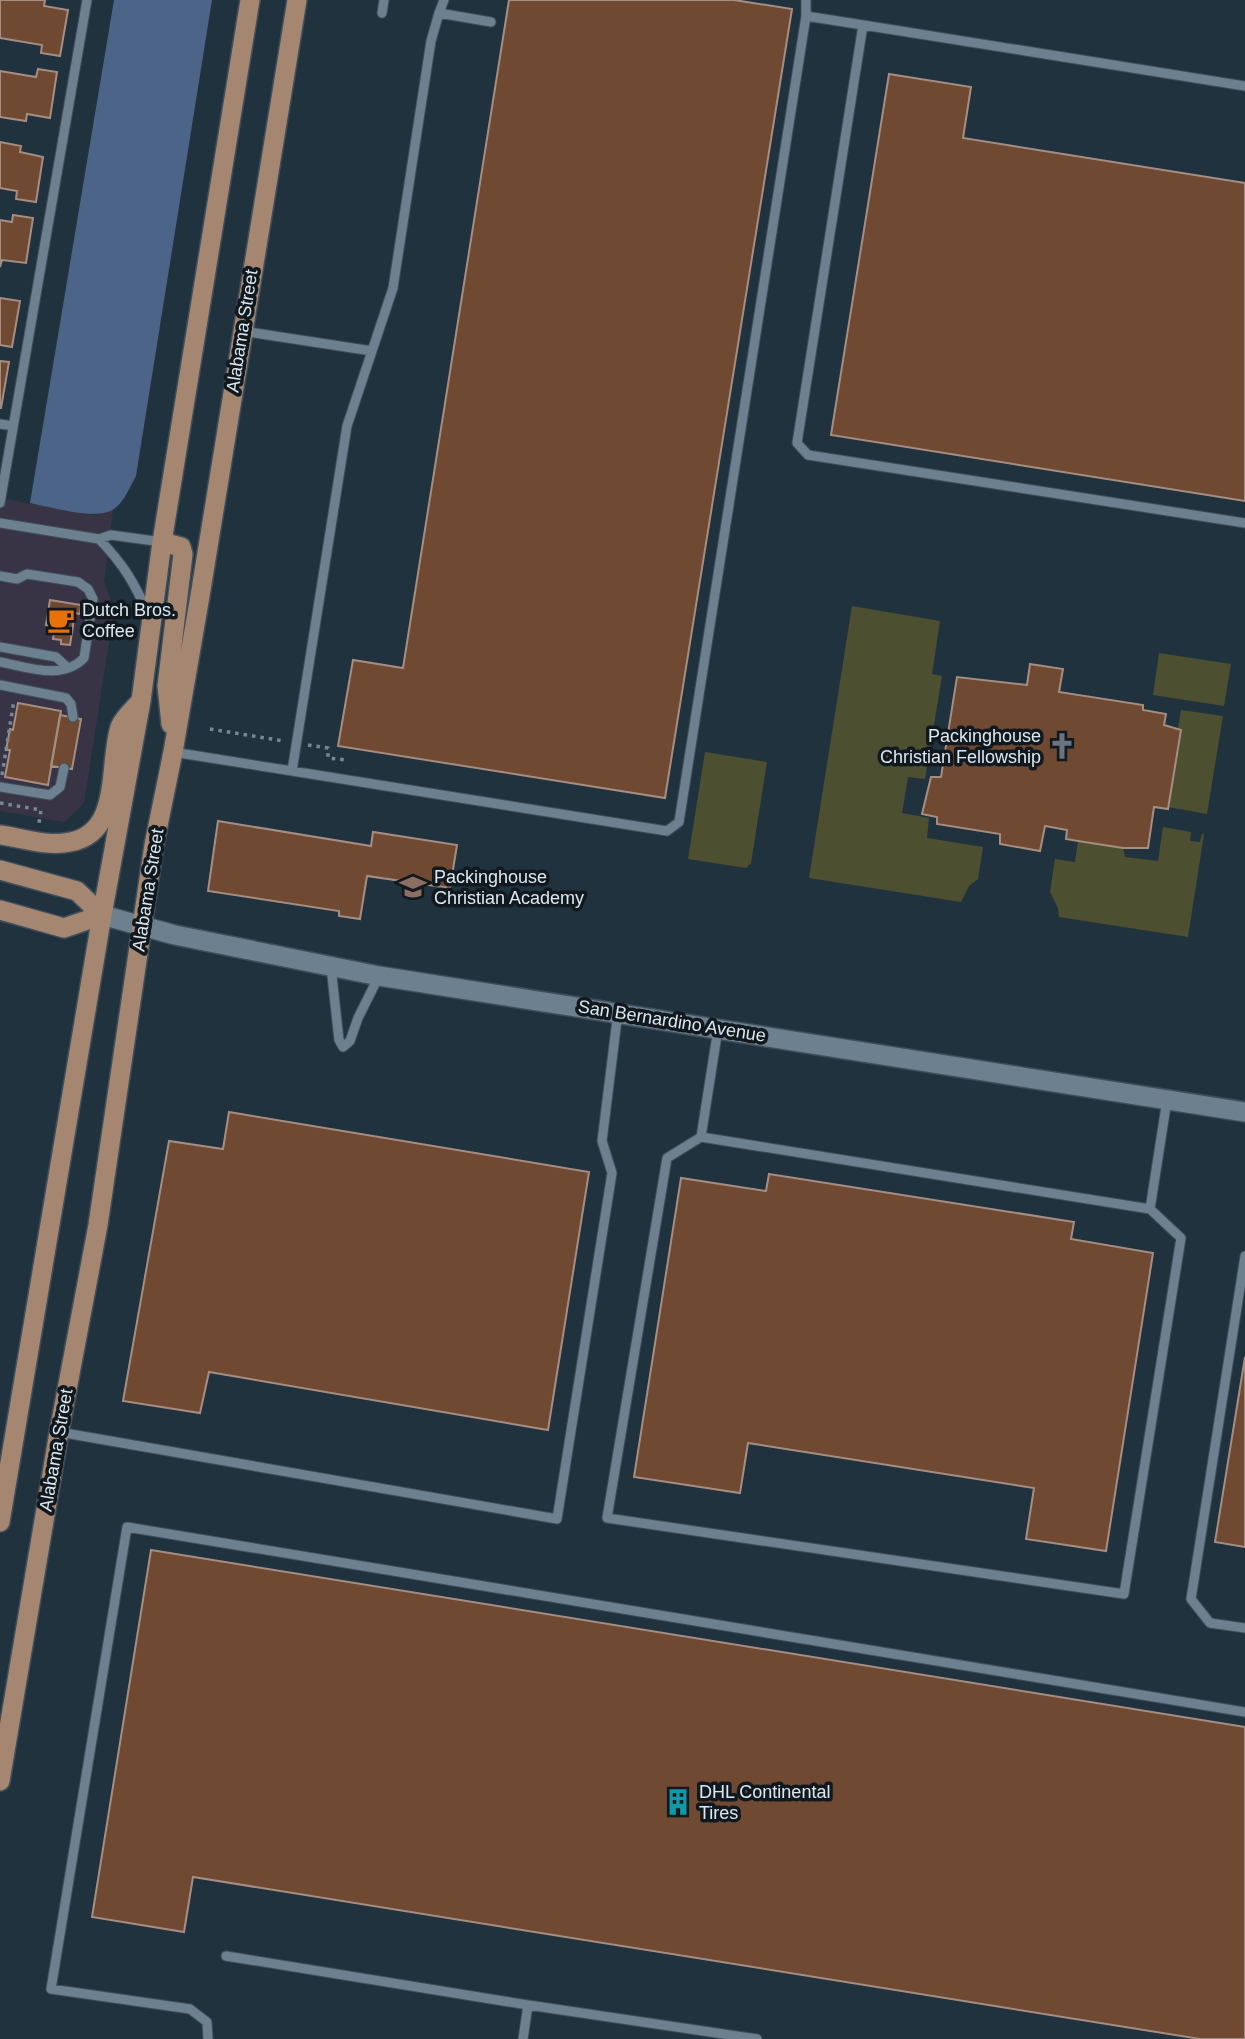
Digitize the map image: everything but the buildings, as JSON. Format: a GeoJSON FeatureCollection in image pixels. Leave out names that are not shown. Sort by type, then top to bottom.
{"type":"FeatureCollection","features":[{"type":"Feature","properties":{"kind":"main road"},"geometry":{"type":"LineString","coordinates":[[0,1522],[102,915],[141,701],[162,542],[250,0]]}},
{"type":"Feature","properties":{"kind":"main road","name":"Alabama Street"},"geometry":{"type":"LineString","coordinates":[[0,1781],[59,1432],[98,1225],[154,845],[173,752],[297,0]]}},
{"type":"Feature","properties":{"kind":"main road"},"geometry":{"type":"LineString","coordinates":[[162,542],[180,548],[183,554],[167,686],[173,752]]}},
{"type":"Feature","properties":{"kind":"main road"},"geometry":{"type":"LineString","coordinates":[[0,835],[68,843],[92,833],[107,810],[120,728],[141,701]]}},
{"type":"Feature","properties":{"kind":"main road","name":"San Bernardino Avenue"},"geometry":{"type":"LineString","coordinates":[[0,870],[77,891],[102,915],[143,927],[379,976],[1245,1112]]}},
{"type":"Feature","properties":{"kind":"main road"},"geometry":{"type":"LineString","coordinates":[[0,910],[64,928],[102,915]]}},
{"type":"Feature","properties":{"kind":"lane"},"geometry":{"type":"LineString","coordinates":[[0,503],[87,0]]}},
{"type":"Feature","properties":{"kind":"lane"},"geometry":{"type":"LineString","coordinates":[[382,13],[384,0]]}},
{"type":"Feature","properties":{"kind":"lane"},"geometry":{"type":"LineString","coordinates":[[292,771],[347,425],[393,288],[432,41],[444,0]]}},
{"type":"Feature","properties":{"kind":"lane"},"geometry":{"type":"LineString","coordinates":[[173,752],[667,831],[679,822],[806,16],[806,0]]}},
{"type":"Feature","properties":{"kind":"lane"},"geometry":{"type":"LineString","coordinates":[[439,13],[491,22]]}},
{"type":"Feature","properties":{"kind":"lane"},"geometry":{"type":"LineString","coordinates":[[806,16],[1245,86]]}},
{"type":"Feature","properties":{"kind":"lane"},"geometry":{"type":"LineString","coordinates":[[863,25],[797,443],[808,455],[1245,523]]}},
{"type":"Feature","properties":{"kind":"lane"},"geometry":{"type":"LineString","coordinates":[[242,331],[372,351]]}},
{"type":"Feature","properties":{"kind":"lane"},"geometry":{"type":"LineString","coordinates":[[0,424],[13,426]]}},
{"type":"Feature","properties":{"kind":"lane"},"geometry":{"type":"LineString","coordinates":[[0,523],[99,539],[111,535],[162,542]]}},
{"type":"Feature","properties":{"kind":"lane"},"geometry":{"type":"LineString","coordinates":[[99,539],[121,562],[135,583],[152,624]]}},
{"type":"Feature","properties":{"kind":"lane"},"geometry":{"type":"LineString","coordinates":[[0,576],[17,579],[27,573],[78,582],[88,589],[93,599],[84,657],[78,664],[54,672],[0,662]]}},
{"type":"Feature","properties":{"kind":"lane"},"geometry":{"type":"LineString","coordinates":[[0,648],[56,657],[68,668]]}},
{"type":"Feature","properties":{"kind":"lane"},"geometry":{"type":"LineString","coordinates":[[0,685],[66,698],[71,704],[73,717]]}},
{"type":"Feature","properties":{"kind":"lane"},"geometry":{"type":"LineString","coordinates":[[0,787],[50,795],[60,787],[64,768]]}},
{"type":"Feature","properties":{"kind":"lane"},"geometry":{"type":"LineString","coordinates":[[331,965],[339,1040],[343,1047],[350,1041],[379,976]]}},
{"type":"Feature","properties":{"kind":"lane"},"geometry":{"type":"LineString","coordinates":[[59,1432],[557,1519],[612,1173],[602,1141],[618,1012]]}},
{"type":"Feature","properties":{"kind":"lane"},"geometry":{"type":"LineString","coordinates":[[701,1138],[718,1028]]}},
{"type":"Feature","properties":{"kind":"lane"},"geometry":{"type":"LineString","coordinates":[[1150,1209],[1167,1100]]}},
{"type":"Feature","properties":{"kind":"lane"},"geometry":{"type":"LineString","coordinates":[[701,1138],[1150,1209],[1181,1238],[1124,1594],[607,1518],[667,1158],[701,1138]]}},
{"type":"Feature","properties":{"kind":"lane"},"geometry":{"type":"LineString","coordinates":[[1245,1256],[1191,1599],[1210,1623],[1245,1628]]}},
{"type":"Feature","properties":{"kind":"lane"},"geometry":{"type":"LineString","coordinates":[[208,2039],[206,2022],[190,2009],[51,1989],[127,1527],[1245,1712]]}},
{"type":"Feature","properties":{"kind":"lane"},"geometry":{"type":"LineString","coordinates":[[226,1955],[528,2005],[757,2039]]}},
{"type":"Feature","properties":{"kind":"lane"},"geometry":{"type":"LineString","coordinates":[[523,2039],[528,2005]]}},
{"type":"Feature","properties":{"kind":"path"},"geometry":{"type":"LineString","coordinates":[[0,776],[15,695]]}},
{"type":"Feature","properties":{"kind":"path"},"geometry":{"type":"LineString","coordinates":[[0,803],[41,810],[39,823]]}},
{"type":"Feature","properties":{"kind":"shaded area"},"geometry":{"type":"Polygon","coordinates":[[[0,498],[94,515],[113,510],[104,581],[114,610],[84,803],[64,822],[0,811],[0,498]]]}},
{"type":"Feature","properties":{"kind":"green space"},"geometry":{"type":"Polygon","coordinates":[[[852,606],[940,621],[932,674],[942,676],[925,779],[908,777],[902,813],[929,818],[927,838],[983,847],[978,879],[969,886],[961,902],[809,878],[852,606]]]}},
{"type":"Feature","properties":{"kind":"green space"},"geometry":{"type":"Polygon","coordinates":[[[1159,653],[1231,664],[1224,706],[1153,695],[1159,653]]]}},
{"type":"Feature","properties":{"kind":"green space"},"geometry":{"type":"Polygon","coordinates":[[[1181,710],[1223,716],[1207,814],[1168,807],[1181,730],[1178,729],[1181,710]]]}},
{"type":"Feature","properties":{"kind":"green space"},"geometry":{"type":"Polygon","coordinates":[[[705,752],[767,762],[751,863],[746,868],[688,859],[705,752]]]}},
{"type":"Feature","properties":{"kind":"green space"},"geometry":{"type":"Polygon","coordinates":[[[1163,827],[1191,832],[1190,841],[1200,842],[1204,834],[1188,937],[1059,917],[1058,908],[1050,892],[1055,859],[1075,862],[1078,841],[1123,848],[1125,857],[1158,861],[1163,827]]]}},
{"type":"Feature","properties":{"kind":"water"},"geometry":{"type":"Polygon","coordinates":[[[114,0],[212,0],[136,476],[118,506],[97,514],[30,503],[114,0]]]}},
{"type":"Feature","properties":{"kind":"place","name":"Dutch Bros. Coffee"},"geometry":{"type":"Point","coordinates":[61,620]}},
{"type":"Feature","properties":{"kind":"place","name":"Packinghouse Christian Fellowship"},"geometry":{"type":"Point","coordinates":[1062,746]}},
{"type":"Feature","properties":{"kind":"place","name":"Packinghouse Christian Academy"},"geometry":{"type":"Point","coordinates":[413,887]}},
{"type":"Feature","properties":{"kind":"place","name":"DHL Continental Tires"},"geometry":{"type":"Point","coordinates":[678,1802]}}]}
